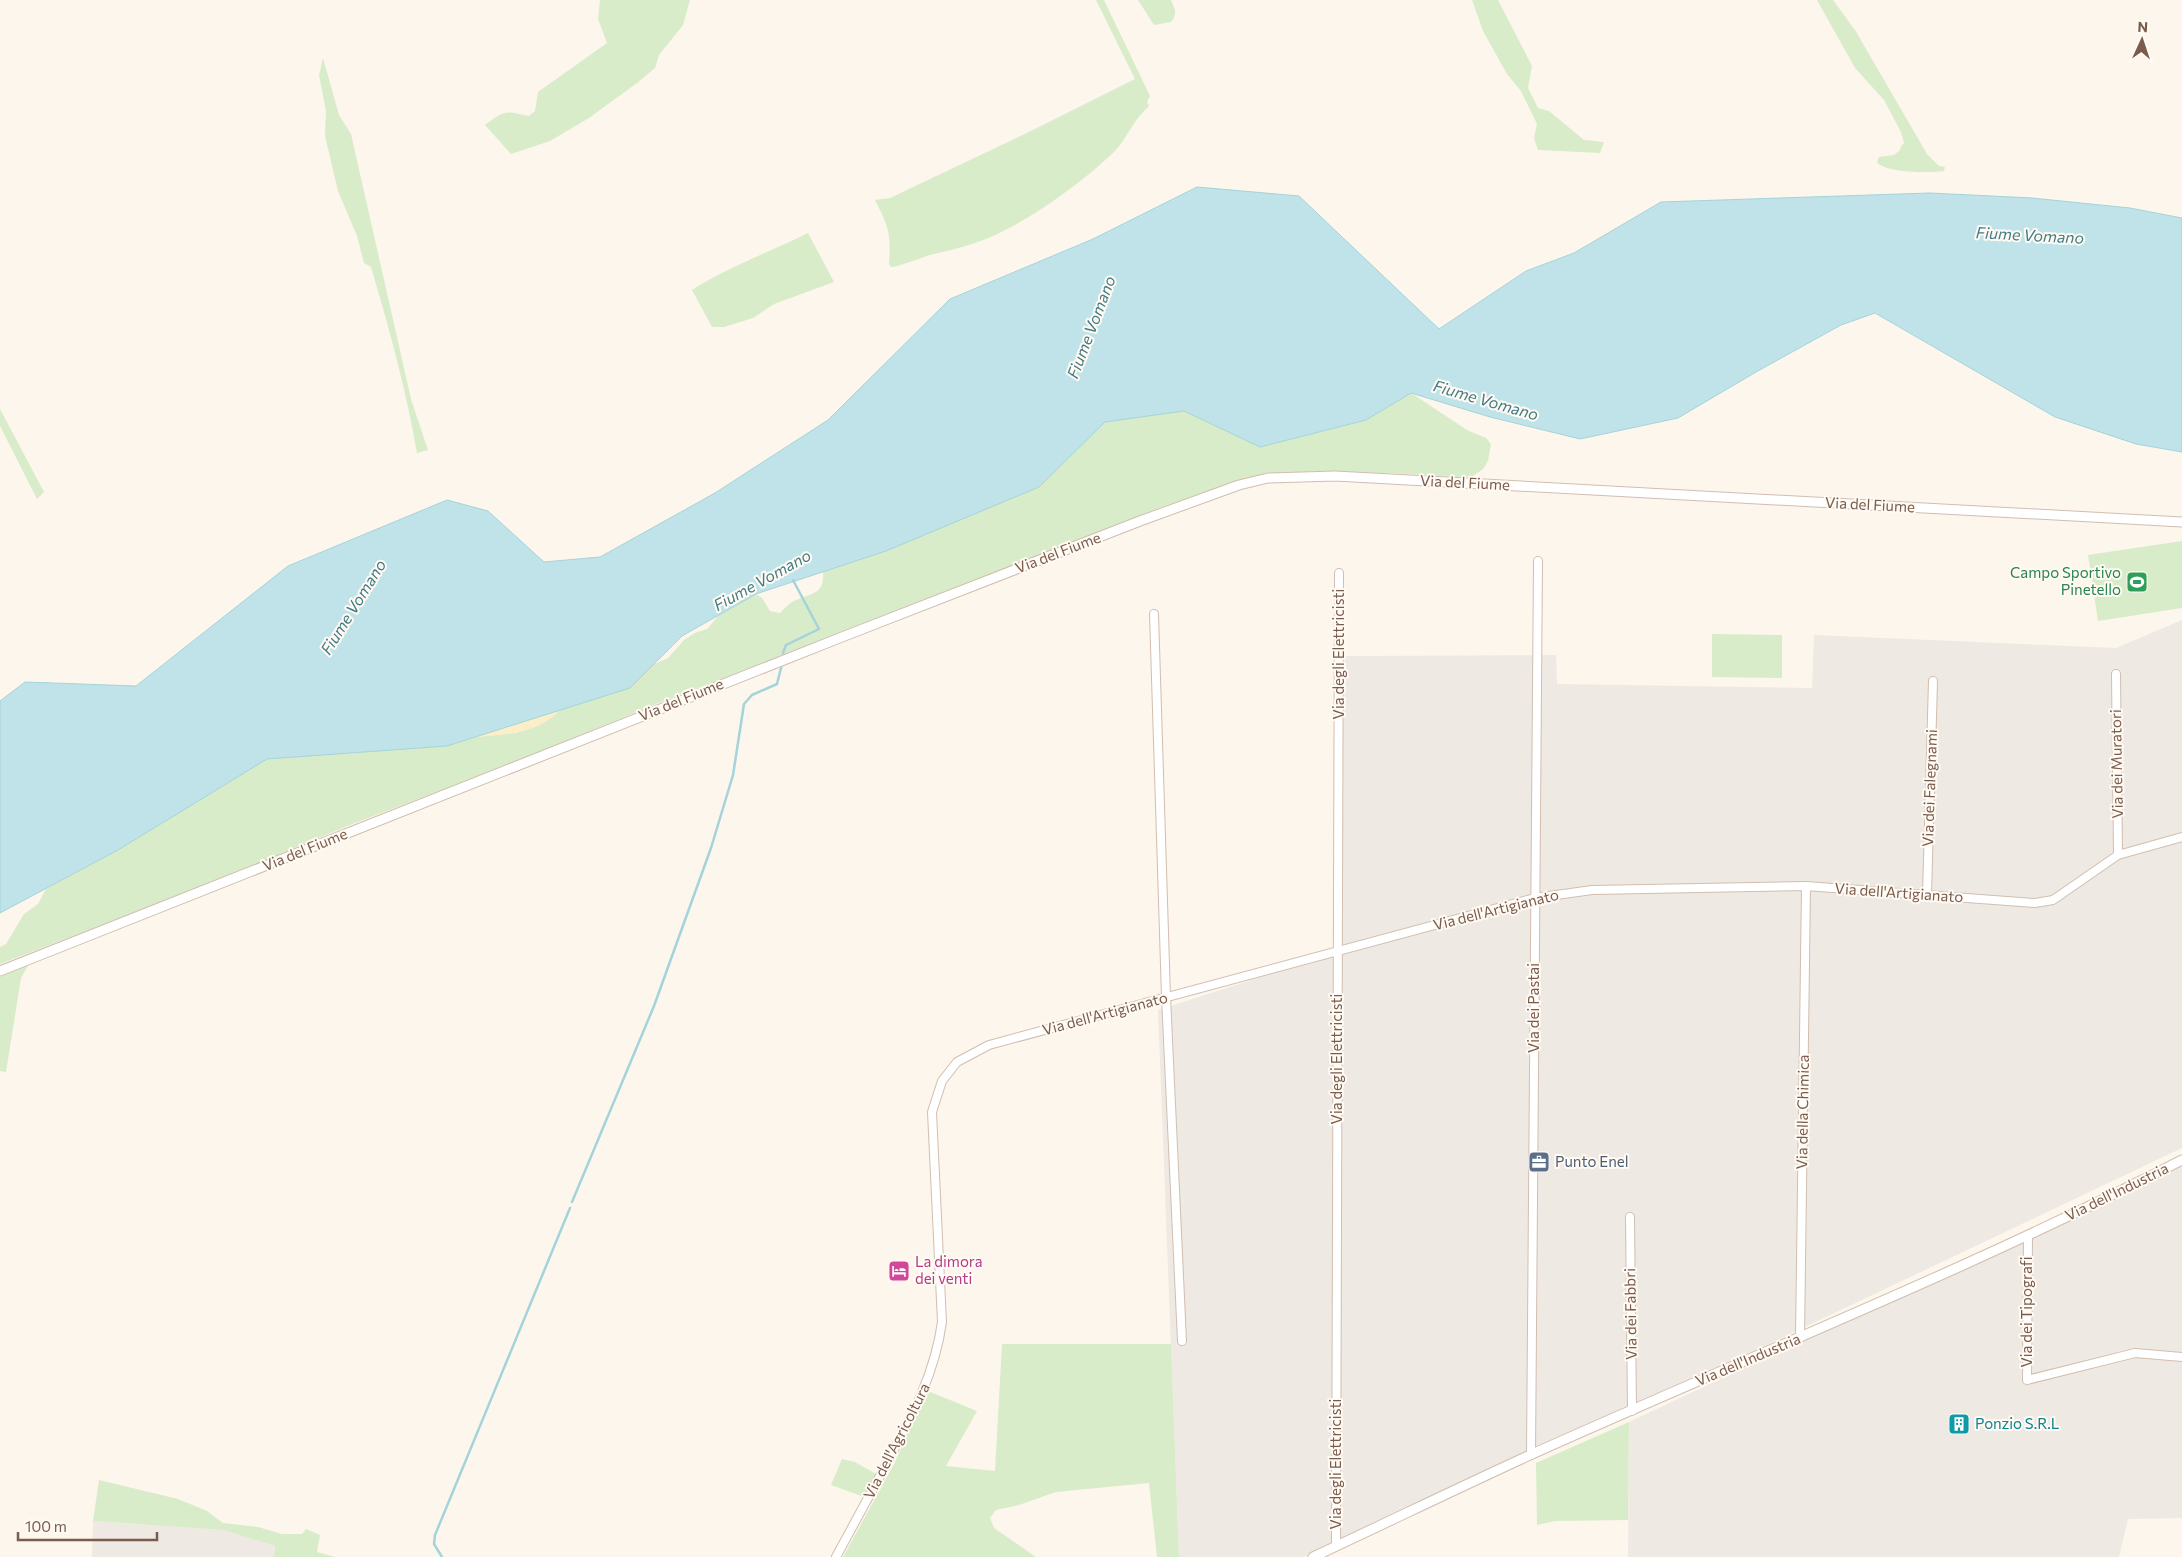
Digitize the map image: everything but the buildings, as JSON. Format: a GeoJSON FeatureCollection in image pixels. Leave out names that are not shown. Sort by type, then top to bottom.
{"type":"FeatureCollection","features":[{"type":"Feature","properties":{"kind":"street","name":"Via del Fiume"},"geometry":{"type":"LineString","coordinates":[[0,971],[867,627],[1140,521],[1239,485],[1268,478],[1335,476],[2182,522]]}},
{"type":"Feature","properties":{"kind":"street","name":"Via dei Pastai"},"geometry":{"type":"LineString","coordinates":[[1531,1455],[1538,561]]}},
{"type":"Feature","properties":{"kind":"street","name":"Via degli Elettricisti"},"geometry":{"type":"LineString","coordinates":[[1336,1546],[1339,573]]}},
{"type":"Feature","properties":{"kind":"street"},"geometry":{"type":"LineString","coordinates":[[1154,614],[1166,997],[1182,1341]]}},
{"type":"Feature","properties":{"kind":"street","name":"Via dei Muratori"},"geometry":{"type":"LineString","coordinates":[[2116,674],[2118,855]]}},
{"type":"Feature","properties":{"kind":"street","name":"Via dei Falegnami"},"geometry":{"type":"LineString","coordinates":[[1927,895],[1933,681]]}},
{"type":"Feature","properties":{"kind":"street","name":"Via dell'Artigianato"},"geometry":{"type":"LineString","coordinates":[[942,1081],[957,1062],[989,1045],[1535,898],[1592,890],[1806,886],[2035,904],[2053,900],[2118,855],[2182,837]]}},
{"type":"Feature","properties":{"kind":"street","name":"Via della Chimica"},"geometry":{"type":"LineString","coordinates":[[1800,1338],[1806,886]]}},
{"type":"Feature","properties":{"kind":"street","name":"Via dell'Agricoltura"},"geometry":{"type":"LineString","coordinates":[[836,1557],[907,1426],[927,1382],[938,1348],[942,1322],[932,1112],[942,1081]]}},
{"type":"Feature","properties":{"kind":"street","name":"Via dell'Industria"},"geometry":{"type":"LineString","coordinates":[[1313,1557],[1531,1455],[1800,1338],[2028,1235],[2182,1160]]}},
{"type":"Feature","properties":{"kind":"street","name":"Via dei Fabbri"},"geometry":{"type":"LineString","coordinates":[[1630,1217],[1632,1411]]}},
{"type":"Feature","properties":{"kind":"street","name":"Via dei Tipografi"},"geometry":{"type":"LineString","coordinates":[[2028,1235],[2027,1380],[2135,1354],[2182,1357]]}},
{"type":"Feature","properties":{"kind":"shaded area"},"geometry":{"type":"Polygon","coordinates":[[[2182,620],[2182,1148],[1624,1413],[1304,1557],[1179,1557],[1158,1010],[1339,952],[1343,656],[1556,655],[1557,684],[1812,688],[1814,635],[2116,648],[2182,620]]]}},
{"type":"Feature","properties":{"kind":"shaded area"},"geometry":{"type":"Polygon","coordinates":[[[2182,1162],[2182,1518],[2128,1519],[2119,1557],[1628,1557],[1629,1422],[2182,1162]]]}},
{"type":"Feature","properties":{"kind":"shaded area"},"geometry":{"type":"Polygon","coordinates":[[[93,1521],[223,1530],[275,1546],[274,1557],[92,1557],[93,1521]]]}},
{"type":"Feature","properties":{"kind":"green space"},"geometry":{"type":"Polygon","coordinates":[[[600,0],[690,0],[683,25],[659,55],[655,68],[589,118],[550,141],[511,154],[485,125],[497,116],[510,112],[529,116],[535,111],[538,92],[607,43],[598,19],[600,0]]]}},
{"type":"Feature","properties":{"kind":"green space"},"geometry":{"type":"Polygon","coordinates":[[[1096,0],[1104,0],[1150,96],[1147,102],[1149,106],[1119,146],[1073,187],[1041,209],[1008,228],[970,245],[891,267],[889,264],[890,245],[888,231],[875,200],[890,198],[1135,79],[1096,0]]]}},
{"type":"Feature","properties":{"kind":"green space"},"geometry":{"type":"Polygon","coordinates":[[[1138,0],[1171,0],[1175,16],[1171,22],[1154,25],[1138,0]]]}},
{"type":"Feature","properties":{"kind":"green space"},"geometry":{"type":"Polygon","coordinates":[[[1472,0],[1498,0],[1532,66],[1528,88],[1538,108],[1549,111],[1584,140],[1604,142],[1600,153],[1538,150],[1534,138],[1537,124],[1521,91],[1507,74],[1483,31],[1472,0]]]}},
{"type":"Feature","properties":{"kind":"green space"},"geometry":{"type":"Polygon","coordinates":[[[1817,0],[1833,0],[1855,30],[1927,154],[1939,166],[1945,167],[1944,171],[1918,172],[1898,170],[1881,166],[1877,162],[1879,157],[1894,155],[1900,150],[1904,143],[1901,132],[1884,100],[1855,68],[1817,0]]]}},
{"type":"Feature","properties":{"kind":"green space"},"geometry":{"type":"Polygon","coordinates":[[[323,58],[339,115],[351,134],[411,399],[428,450],[417,453],[397,359],[371,267],[364,263],[357,236],[338,191],[325,136],[326,111],[319,75],[323,58]]]}},
{"type":"Feature","properties":{"kind":"green space"},"geometry":{"type":"Polygon","coordinates":[[[808,233],[834,282],[774,304],[753,318],[724,327],[712,327],[692,290],[735,267],[808,233]]]}},
{"type":"Feature","properties":{"kind":"green space"},"geometry":{"type":"Polygon","coordinates":[[[1411,393],[1467,430],[1486,438],[1491,444],[1488,461],[1483,469],[1470,478],[1317,471],[1233,483],[1159,508],[928,600],[661,702],[497,769],[350,825],[198,888],[0,964],[0,947],[6,944],[24,914],[38,904],[46,889],[118,850],[267,759],[447,746],[476,737],[516,733],[559,711],[565,703],[668,658],[684,640],[695,633],[707,629],[719,615],[756,594],[762,598],[770,611],[780,613],[796,600],[820,589],[823,572],[886,551],[1039,487],[1105,422],[1184,411],[1260,447],[1366,420],[1411,393]]]}},
{"type":"Feature","properties":{"kind":"green space"},"geometry":{"type":"Polygon","coordinates":[[[0,409],[44,492],[37,499],[0,426],[0,409]]]}},
{"type":"Feature","properties":{"kind":"green space","name":"Campo Sportivo Pinetello"},"geometry":{"type":"Polygon","coordinates":[[[2182,541],[2182,608],[2098,621],[2088,555],[2182,541]]]}},
{"type":"Feature","properties":{"kind":"green space"},"geometry":{"type":"Polygon","coordinates":[[[1712,634],[1782,635],[1782,678],[1712,677],[1712,634]]]}},
{"type":"Feature","properties":{"kind":"green space"},"geometry":{"type":"Polygon","coordinates":[[[29,964],[21,978],[6,1072],[0,1071],[0,975],[29,964]]]}},
{"type":"Feature","properties":{"kind":"green space"},"geometry":{"type":"Polygon","coordinates":[[[1002,1344],[1171,1344],[1179,1557],[1157,1557],[1149,1483],[1056,1492],[1019,1505],[996,1510],[990,1518],[994,1528],[1036,1557],[843,1557],[894,1464],[928,1391],[977,1411],[946,1466],[995,1471],[1002,1344]]]}},
{"type":"Feature","properties":{"kind":"green space"},"geometry":{"type":"Polygon","coordinates":[[[1629,1422],[1628,1520],[1555,1521],[1537,1525],[1536,1463],[1629,1422]]]}},
{"type":"Feature","properties":{"kind":"green space"},"geometry":{"type":"Polygon","coordinates":[[[842,1459],[855,1462],[878,1475],[864,1497],[831,1485],[842,1459]]]}},
{"type":"Feature","properties":{"kind":"green space"},"geometry":{"type":"Polygon","coordinates":[[[99,1480],[178,1499],[207,1511],[223,1523],[258,1527],[282,1534],[302,1534],[306,1529],[320,1535],[317,1552],[335,1557],[274,1557],[275,1546],[223,1530],[93,1521],[99,1480]]]}},
{"type":"Feature","properties":{"kind":"sand"},"geometry":{"type":"Polygon","coordinates":[[[559,711],[550,719],[531,729],[510,734],[476,737],[559,711]]]}},
{"type":"Feature","properties":{"kind":"water","name":"Fiume Vomano"},"geometry":{"type":"Polygon","coordinates":[[[1197,187],[1299,196],[1439,329],[1526,271],[1574,253],[1661,202],[1930,193],[2032,198],[2130,208],[2182,218],[2182,452],[2136,444],[2055,417],[1875,313],[1841,325],[1678,418],[1580,439],[1490,417],[1411,393],[1366,420],[1260,447],[1184,411],[1105,422],[1039,487],[886,551],[756,594],[682,636],[630,688],[447,746],[267,759],[118,850],[0,913],[0,701],[25,682],[136,686],[288,566],[447,500],[488,511],[544,562],[600,557],[715,493],[828,420],[950,299],[1093,239],[1197,187]]]}},
{"type":"Feature","properties":{"kind":"waterway","name":"Fiume Vomano"},"geometry":{"type":"LineString","coordinates":[[783,653],[786,645],[819,629],[793,580]]}},
{"type":"Feature","properties":{"kind":"waterway"},"geometry":{"type":"LineString","coordinates":[[572,1202],[654,1006],[711,848],[733,775],[744,704],[752,695],[777,684],[782,664]]}},
{"type":"Feature","properties":{"kind":"waterway"},"geometry":{"type":"LineString","coordinates":[[442,1557],[434,1544],[435,1535],[570,1208]]}},
{"type":"Feature","properties":{"kind":"place","name":"Campo Sportivo Pinetello"},"geometry":{"type":"Point","coordinates":[2137,582]}},
{"type":"Feature","properties":{"kind":"place","name":"Punto Enel"},"geometry":{"type":"Point","coordinates":[1539,1162]}},
{"type":"Feature","properties":{"kind":"place","name":"La dimora dei venti"},"geometry":{"type":"Point","coordinates":[899,1271]}},
{"type":"Feature","properties":{"kind":"place","name":"Ponzio S.R.L"},"geometry":{"type":"Point","coordinates":[1959,1424]}}]}
